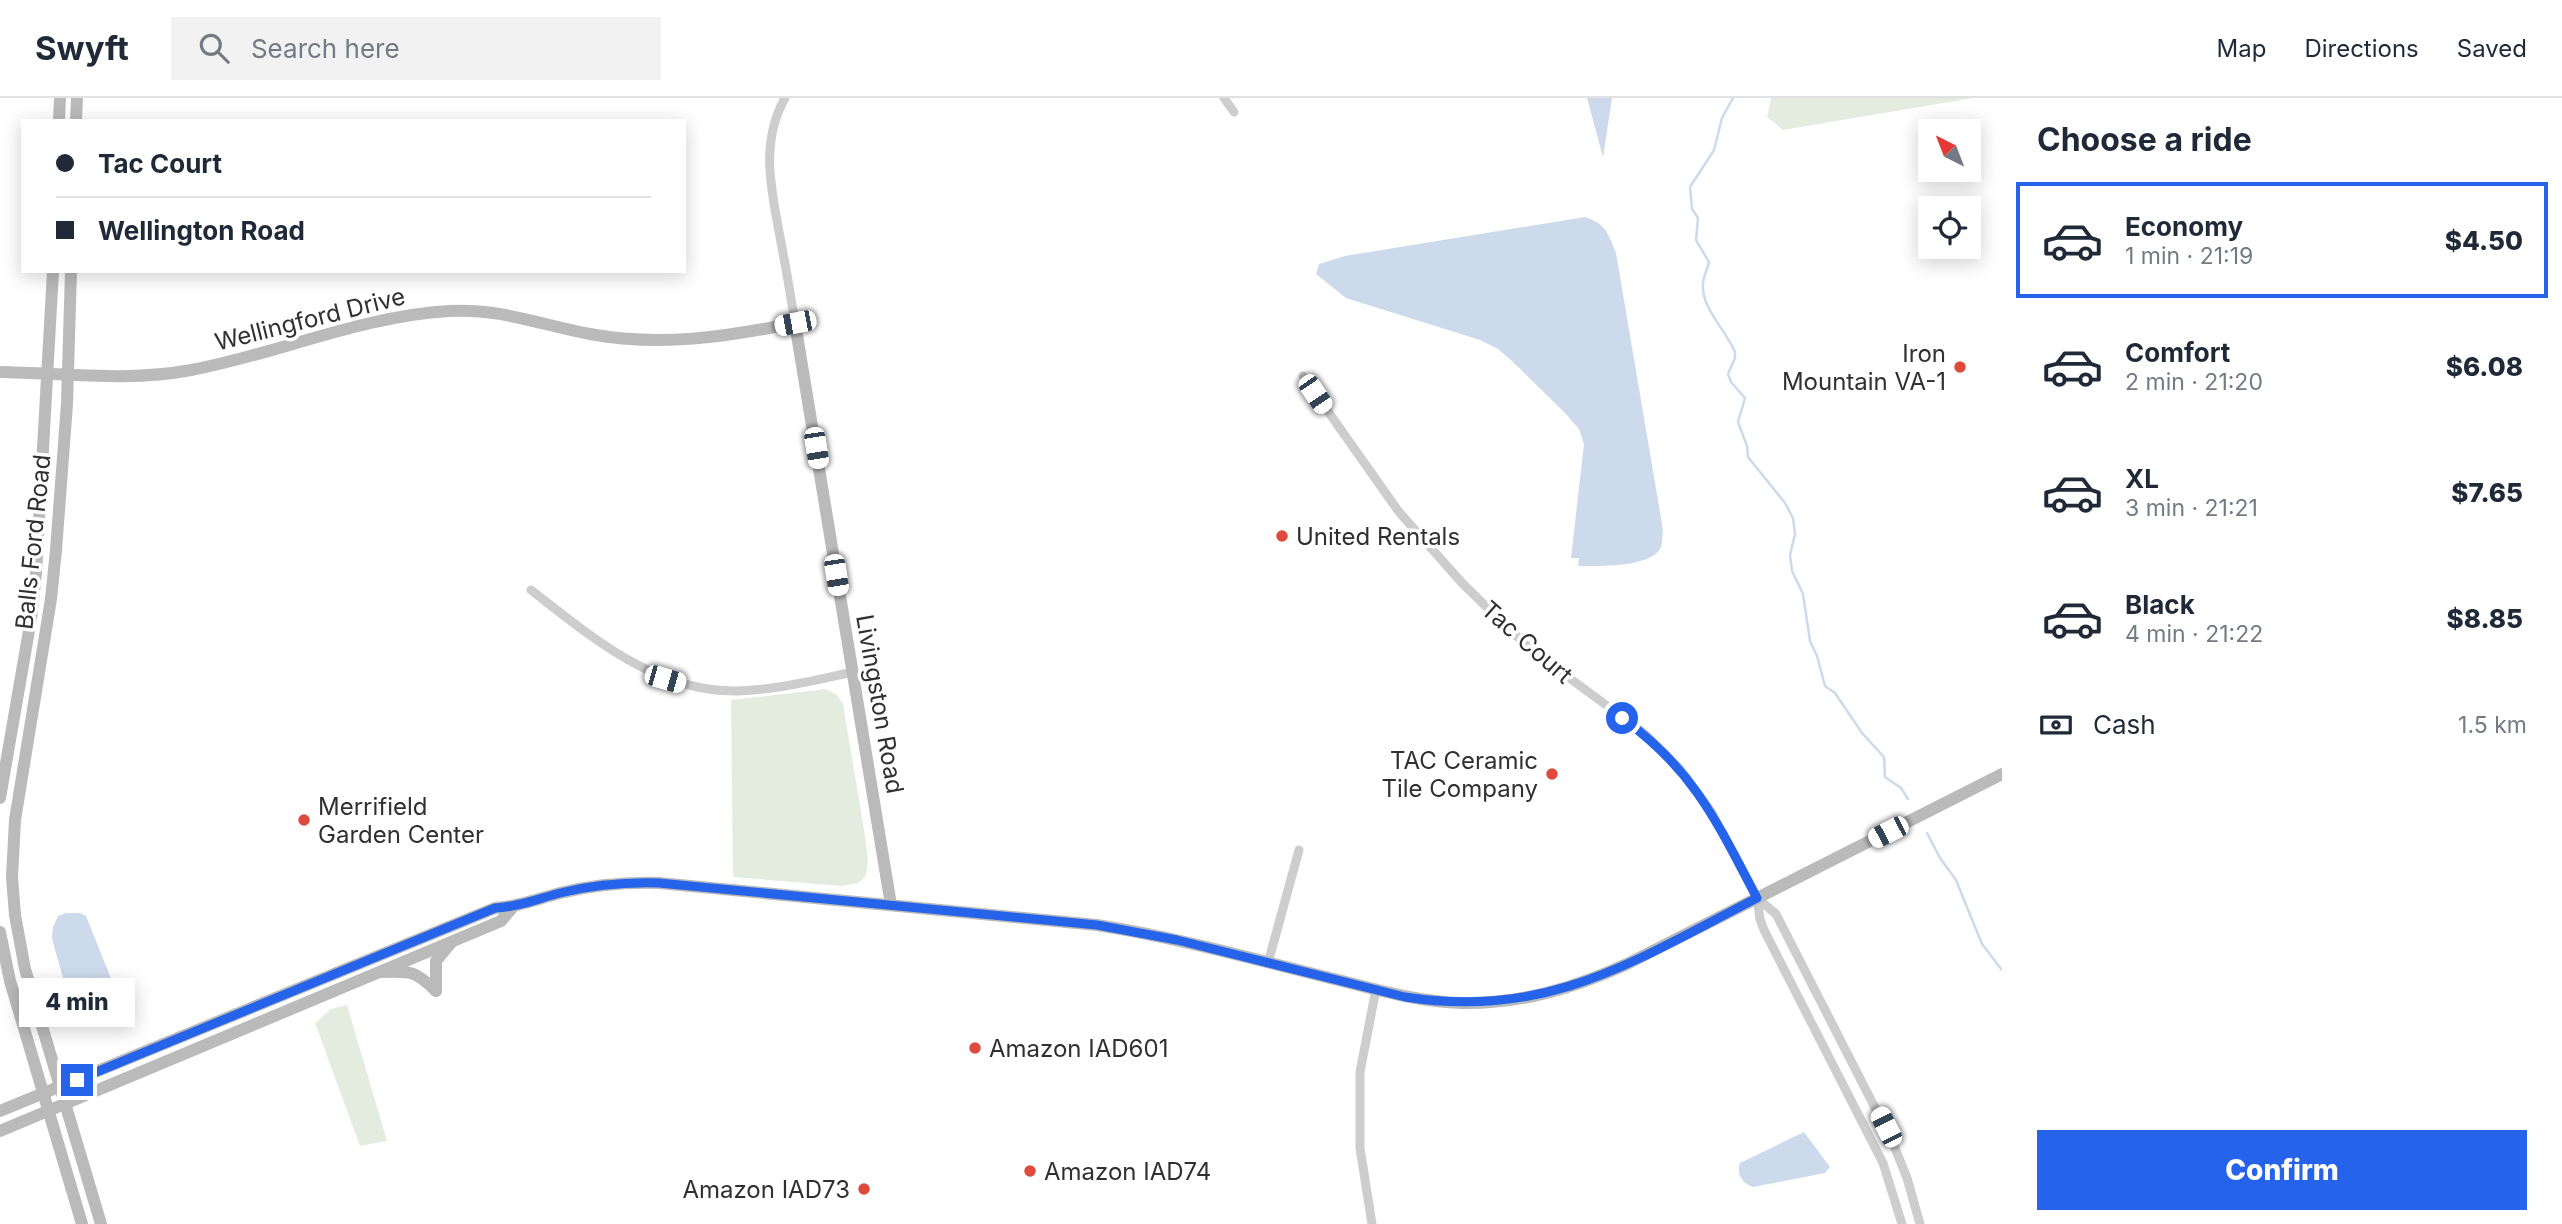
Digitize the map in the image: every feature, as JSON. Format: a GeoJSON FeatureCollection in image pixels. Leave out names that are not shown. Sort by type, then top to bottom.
{"type":"FeatureCollection","features":[{"type":"Feature","properties":{"kind":"main road"},"geometry":{"type":"LineString","coordinates":[[59,119],[60,98]]}},
{"type":"Feature","properties":{"kind":"main road"},"geometry":{"type":"LineString","coordinates":[[76,98],[76,119]]}},
{"type":"Feature","properties":{"kind":"main road","name":"Balls Ford Road"},"geometry":{"type":"LineString","coordinates":[[0,798],[36,573],[53,273]]}},
{"type":"Feature","properties":{"kind":"main road","name":"Balls Ford Road"},"geometry":{"type":"LineString","coordinates":[[71,273],[68,373],[51,599],[15,820],[13,893],[25,969],[102,1224]]}},
{"type":"Feature","properties":{"kind":"main road","name":"Wellingford Drive"},"geometry":{"type":"LineString","coordinates":[[0,372],[140,376],[191,370],[398,317],[447,311],[480,310],[524,317],[590,334],[645,340],[708,338],[795,323]]}},
{"type":"Feature","properties":{"kind":"main road","name":"Livingston Road"},"geometry":{"type":"LineString","coordinates":[[795,323],[891,905]]}},
{"type":"Feature","properties":{"kind":"main road"},"geometry":{"type":"LineString","coordinates":[[19,687],[23,711],[31,722]]}},
{"type":"Feature","properties":{"kind":"main road"},"geometry":{"type":"LineString","coordinates":[[0,1111],[495,908],[513,907],[573,890],[608,884],[640,882],[1097,925],[1158,936],[1432,1001],[1503,1001],[1549,993],[1627,964],[2002,774]]}},
{"type":"Feature","properties":{"kind":"main road"},"geometry":{"type":"LineString","coordinates":[[0,1130],[501,921],[513,907]]}},
{"type":"Feature","properties":{"kind":"main road"},"geometry":{"type":"LineString","coordinates":[[0,932],[5,963],[82,1224]]}},
{"type":"Feature","properties":{"kind":"main road"},"geometry":{"type":"LineString","coordinates":[[376,972],[413,972],[420,975],[436,991],[436,961],[457,939]]}},
{"type":"Feature","properties":{"kind":"street","name":"Livingston Road"},"geometry":{"type":"LineString","coordinates":[[785,98],[771,131],[768,156],[770,187],[795,323]]}},
{"type":"Feature","properties":{"kind":"street"},"geometry":{"type":"LineString","coordinates":[[1224,98],[1234,112]]}},
{"type":"Feature","properties":{"kind":"street","name":"Tac Court"},"geometry":{"type":"LineString","coordinates":[[1303,376],[1399,512],[1463,584],[1530,649],[1644,733],[1680,769],[1712,813],[1757,898]]}},
{"type":"Feature","properties":{"kind":"street"},"geometry":{"type":"LineString","coordinates":[[531,590],[612,652],[665,679],[690,686],[737,691],[770,688],[853,672]]}},
{"type":"Feature","properties":{"kind":"street"},"geometry":{"type":"LineString","coordinates":[[1268,963],[1299,850]]}},
{"type":"Feature","properties":{"kind":"street"},"geometry":{"type":"LineString","coordinates":[[1757,898],[1764,930],[1883,1163],[1902,1224]]}},
{"type":"Feature","properties":{"kind":"street"},"geometry":{"type":"LineString","coordinates":[[1757,898],[1776,914],[1886,1127],[1908,1178],[1920,1224]]}},
{"type":"Feature","properties":{"kind":"street"},"geometry":{"type":"LineString","coordinates":[[1372,1224],[1360,1148],[1360,1072],[1376,989]]}},
{"type":"Feature","properties":{"kind":"shaded area"},"geometry":{"type":"Polygon","coordinates":[[[1771,98],[1973,98],[1783,130],[1767,117],[1771,98]]]}},
{"type":"Feature","properties":{"kind":"shaded area"},"geometry":{"type":"Polygon","coordinates":[[[826,689],[837,695],[843,704],[864,829],[868,860],[866,876],[858,883],[842,886],[733,877],[731,700],[826,689]]]}},
{"type":"Feature","properties":{"kind":"shaded area"},"geometry":{"type":"Polygon","coordinates":[[[347,1005],[387,1141],[360,1146],[315,1023],[331,1009],[347,1005]]]}},
{"type":"Feature","properties":{"kind":"water"},"geometry":{"type":"Polygon","coordinates":[[[1587,98],[1612,98],[1603,157],[1587,98]]]}},
{"type":"Feature","properties":{"kind":"water"},"geometry":{"type":"Polygon","coordinates":[[[1585,217],[1605,230],[1616,253],[1663,530],[1661,547],[1647,559],[1598,566],[1578,566],[1579,558],[1571,558],[1584,444],[1579,429],[1565,413],[1498,349],[1480,340],[1346,298],[1316,274],[1319,264],[1345,256],[1585,217]]]}},
{"type":"Feature","properties":{"kind":"water"},"geometry":{"type":"Polygon","coordinates":[[[66,913],[86,916],[120,1001],[120,1006],[113,1015],[81,1022],[73,1013],[52,939],[58,916],[66,913]]]}},
{"type":"Feature","properties":{"kind":"water"},"geometry":{"type":"Polygon","coordinates":[[[1804,1132],[1830,1167],[1825,1173],[1753,1187],[1743,1181],[1739,1174],[1740,1163],[1804,1132]]]}},
{"type":"Feature","properties":{"kind":"waterway"},"geometry":{"type":"LineString","coordinates":[[1733,98],[1722,118],[1714,150],[1690,187],[1692,209],[1698,218],[1696,240],[1709,262],[1703,281],[1703,293],[1735,352],[1728,374],[1731,382],[1745,398],[1738,422],[1748,457],[1785,503],[1793,518],[1795,534],[1790,555],[1792,571],[1803,594],[1810,641],[1825,686],[1835,693],[1862,733],[1884,757],[1885,777],[1901,788],[1908,799]]}},
{"type":"Feature","properties":{"kind":"waterway"},"geometry":{"type":"LineString","coordinates":[[1927,833],[1956,880],[1982,944],[2002,970]]}},
{"type":"Feature","properties":{"kind":"place","name":"Iron Mountain VA-1"},"geometry":{"type":"Point","coordinates":[1960,367]}},
{"type":"Feature","properties":{"kind":"place","name":"United Rentals"},"geometry":{"type":"Point","coordinates":[1282,536]}},
{"type":"Feature","properties":{"kind":"place","name":"TAC Ceramic Tile Company"},"geometry":{"type":"Point","coordinates":[1552,774]}},
{"type":"Feature","properties":{"kind":"place","name":"Merrifield Garden Center"},"geometry":{"type":"Point","coordinates":[304,820]}},
{"type":"Feature","properties":{"kind":"place","name":"Amazon IAD601"},"geometry":{"type":"Point","coordinates":[975,1048]}},
{"type":"Feature","properties":{"kind":"place","name":"Amazon IAD74"},"geometry":{"type":"Point","coordinates":[1030,1171]}},
{"type":"Feature","properties":{"kind":"place","name":"Amazon IAD73"},"geometry":{"type":"Point","coordinates":[864,1189]}},
{"type":"Feature","properties":{"kind":"route"},"geometry":{"type":"LineString","coordinates":[[77,1080],[495,908],[513,907],[573,890],[640,882],[1097,925],[1158,936],[1405,997],[1464,1003],[1528,998],[1562,990],[1598,977],[1757,898],[1700,794],[1660,748],[1622,718]]}}]}
